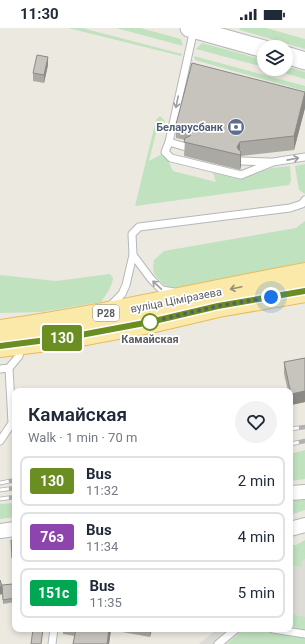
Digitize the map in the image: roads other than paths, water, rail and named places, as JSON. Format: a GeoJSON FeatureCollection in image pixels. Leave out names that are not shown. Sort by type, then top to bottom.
{"type":"FeatureCollection","features":[{"type":"Feature","properties":{"kind":"main road","name":"вуліца Ціміразева"},"geometry":{"type":"LineString","coordinates":[[0,346],[70,337],[150,322],[218,306],[272,288],[305,274]]}},
{"type":"Feature","properties":{"kind":"main road","name":"вуліца Ціміразева"},"geometry":{"type":"LineString","coordinates":[[0,331],[98,315],[193,297],[272,288],[305,291]]}},
{"type":"Feature","properties":{"kind":"street"},"geometry":{"type":"LineString","coordinates":[[192,29],[257,47]]}},
{"type":"Feature","properties":{"kind":"street"},"geometry":{"type":"LineString","coordinates":[[293,57],[305,61]]}},
{"type":"Feature","properties":{"kind":"street"},"geometry":{"type":"LineString","coordinates":[[293,493],[305,492]]}},
{"type":"Feature","properties":{"kind":"street"},"geometry":{"type":"LineString","coordinates":[[293,528],[305,525]]}},
{"type":"Feature","properties":{"kind":"street"},"geometry":{"type":"LineString","coordinates":[[0,531],[12,529]]}},
{"type":"Feature","properties":{"kind":"lane"},"geometry":{"type":"LineString","coordinates":[[192,29],[189,64],[169,142],[165,152],[171,158],[241,175],[273,162]]}},
{"type":"Feature","properties":{"kind":"lane"},"geometry":{"type":"LineString","coordinates":[[169,142],[186,147]]}},
{"type":"Feature","properties":{"kind":"lane"},"geometry":{"type":"LineString","coordinates":[[242,160],[273,162],[305,157]]}},
{"type":"Feature","properties":{"kind":"lane"},"geometry":{"type":"LineString","coordinates":[[98,315],[112,305],[122,294],[133,255],[132,234],[138,227],[290,208],[302,204],[305,200]]}},
{"type":"Feature","properties":{"kind":"lane"},"geometry":{"type":"LineString","coordinates":[[133,255],[151,279],[162,290],[193,297]]}},
{"type":"Feature","properties":{"kind":"lane"},"geometry":{"type":"LineString","coordinates":[[0,441],[12,423],[9,368],[19,356],[22,343]]}},
{"type":"Feature","properties":{"kind":"lane"},"geometry":{"type":"LineString","coordinates":[[0,369],[9,368]]}},
{"type":"Feature","properties":{"kind":"lane"},"geometry":{"type":"LineString","coordinates":[[52,644],[54,632]]}},
{"type":"Feature","properties":{"kind":"lane"},"geometry":{"type":"LineString","coordinates":[[218,644],[232,632]]}},
{"type":"Feature","properties":{"kind":"lane"},"geometry":{"type":"LineString","coordinates":[[293,632],[305,634]]}},
{"type":"Feature","properties":{"kind":"railway"},"geometry":{"type":"LineString","coordinates":[[293,429],[305,427]]}},
{"type":"Feature","properties":{"kind":"railway"},"geometry":{"type":"LineString","coordinates":[[293,443],[305,441]]}},
{"type":"Feature","properties":{"kind":"railway"},"geometry":{"type":"LineString","coordinates":[[0,483],[12,481]]}},
{"type":"Feature","properties":{"kind":"railway"},"geometry":{"type":"LineString","coordinates":[[0,490],[12,488]]}},
{"type":"Feature","properties":{"kind":"railway"},"geometry":{"type":"LineString","coordinates":[[0,499],[12,497]]}},
{"type":"Feature","properties":{"kind":"place","name":"Беларусбанк"},"geometry":{"type":"Point","coordinates":[236,127]}},
{"type":"Feature","properties":{"kind":"place","name":"Камайская"},"geometry":{"type":"Point","coordinates":[150,322]}}]}
